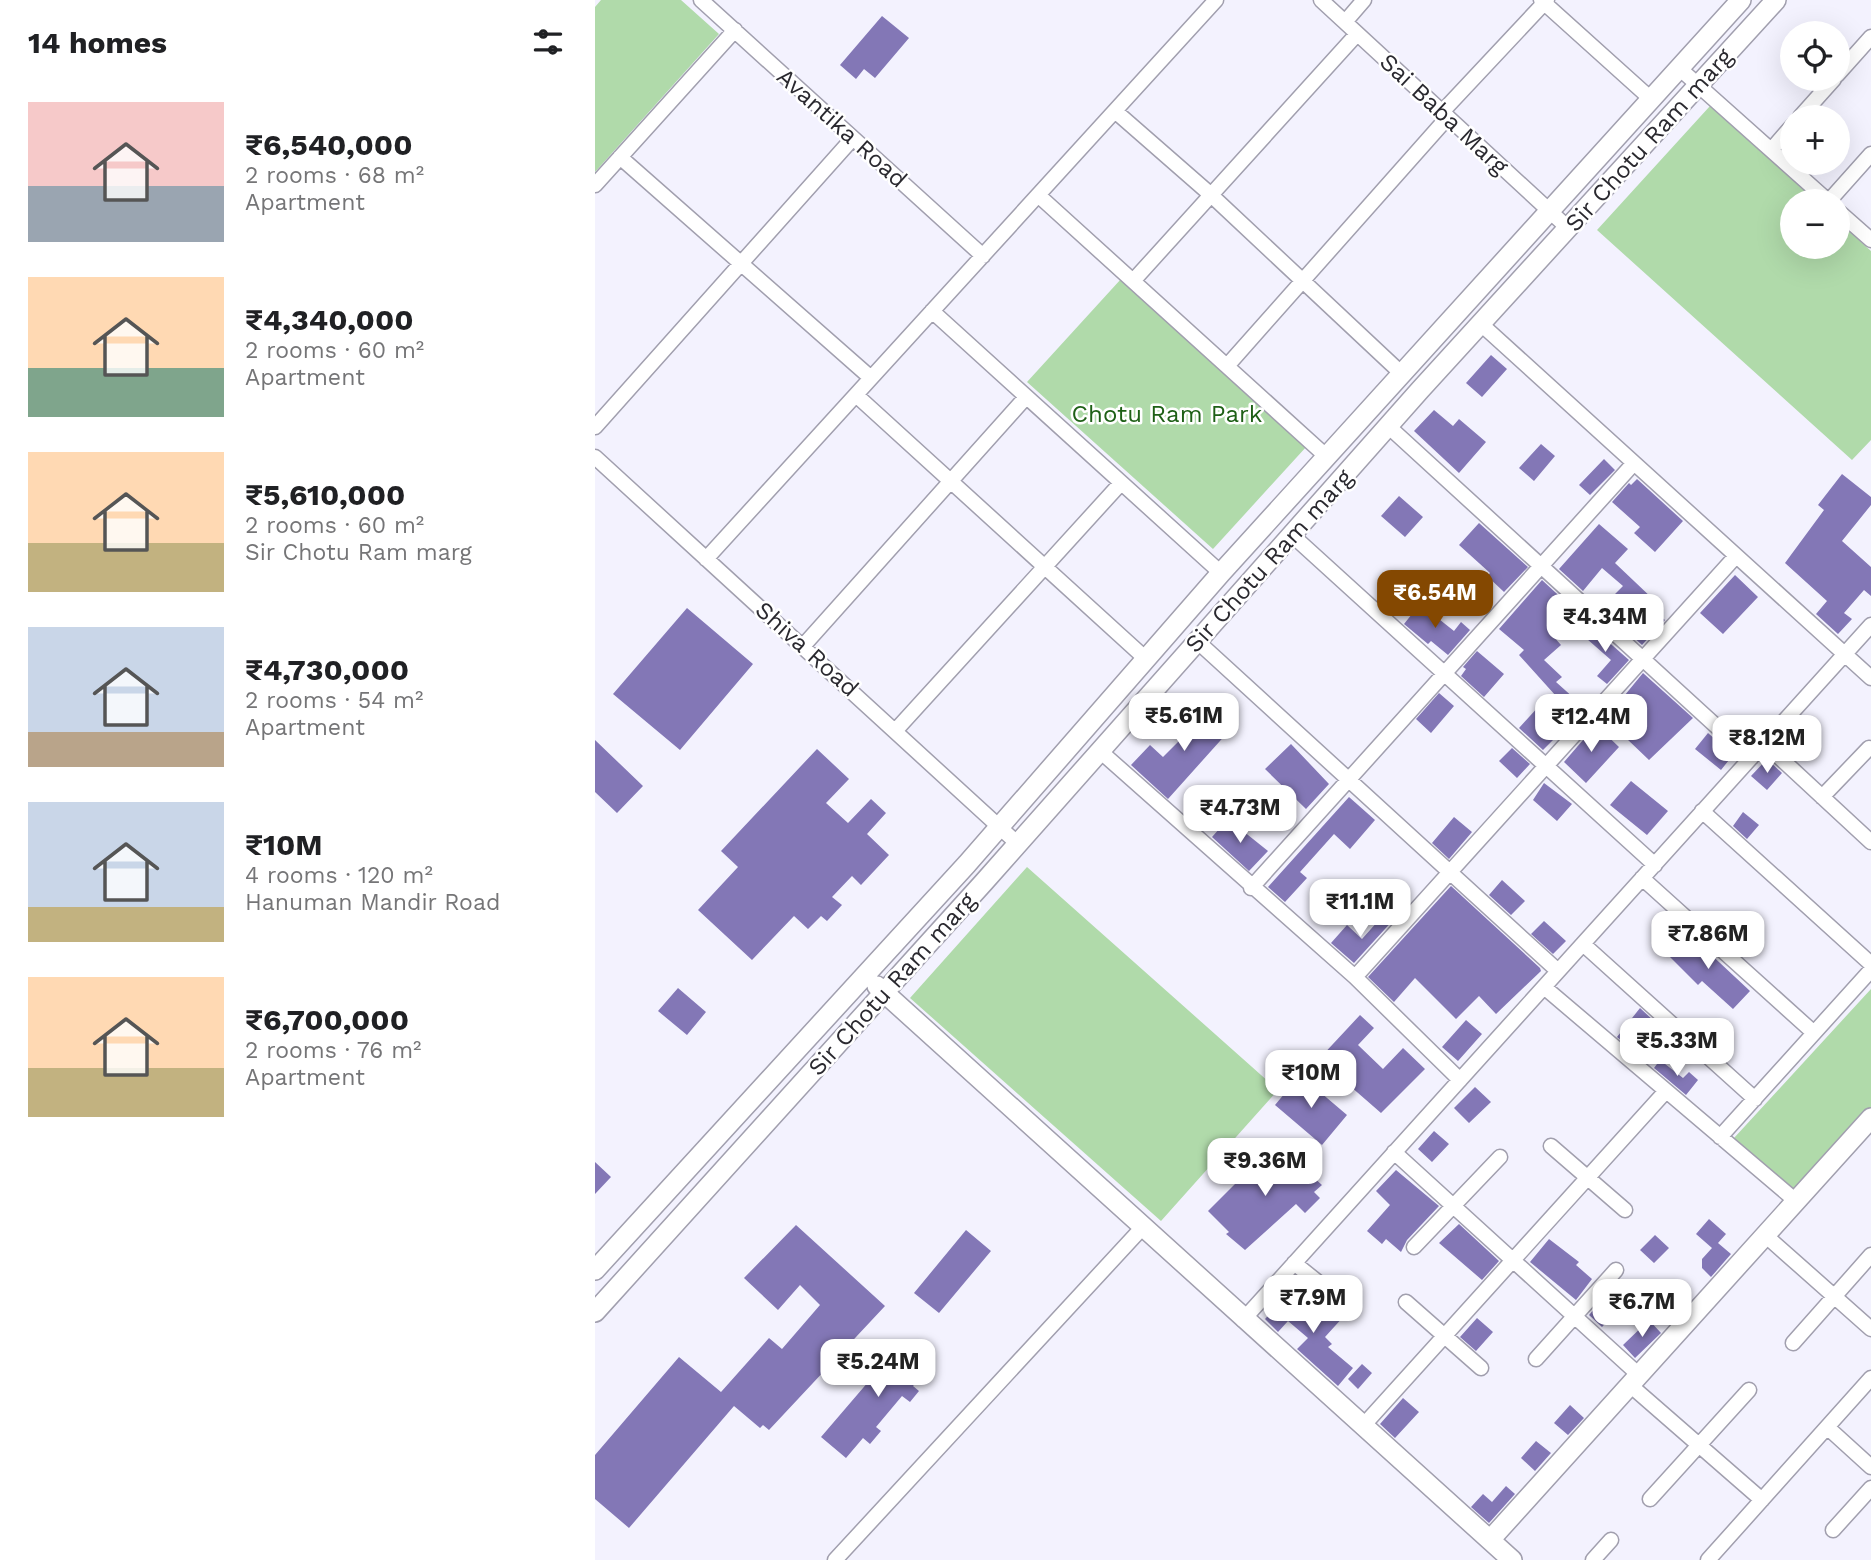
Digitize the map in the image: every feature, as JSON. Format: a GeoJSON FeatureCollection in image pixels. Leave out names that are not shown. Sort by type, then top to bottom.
{"type":"FeatureCollection","features":[{"type":"Feature","properties":{"kind":"street","name":"Avantika Road"},"geometry":{"type":"LineString","coordinates":[[701,0],[982,256]]}},
{"type":"Feature","properties":{"kind":"street"},"geometry":{"type":"LineString","coordinates":[[706,558],[1216,0]]}},
{"type":"Feature","properties":{"kind":"street","name":"Sai Baba Marg"},"geometry":{"type":"LineString","coordinates":[[1321,0],[1568,228]]}},
{"type":"Feature","properties":{"kind":"street"},"geometry":{"type":"LineString","coordinates":[[1345,22],[1364,0]]}},
{"type":"Feature","properties":{"kind":"street","name":"Sir Chotu Ram marg"},"geometry":{"type":"LineString","coordinates":[[595,1270],[1000,827],[1221,573],[1741,0]]}},
{"type":"Feature","properties":{"kind":"street","name":"Sir Chotu Ram marg"},"geometry":{"type":"LineString","coordinates":[[595,1312],[1018,844],[1388,426],[1776,0]]}},
{"type":"Feature","properties":{"kind":"street"},"geometry":{"type":"LineString","coordinates":[[1227,366],[1544,1],[1651,99]]}},
{"type":"Feature","properties":{"kind":"street"},"geometry":{"type":"LineString","coordinates":[[595,185],[735,30]]}},
{"type":"Feature","properties":{"kind":"street"},"geometry":{"type":"LineString","coordinates":[[1133,281],[1357,34]]}},
{"type":"Feature","properties":{"kind":"street"},"geometry":{"type":"LineString","coordinates":[[1850,61],[1871,37]]}},
{"type":"Feature","properties":{"kind":"street"},"geometry":{"type":"LineString","coordinates":[[1679,68],[1815,189]]}},
{"type":"Feature","properties":{"kind":"street"},"geometry":{"type":"LineString","coordinates":[[1811,105],[1823,91]]}},
{"type":"Feature","properties":{"kind":"street"},"geometry":{"type":"LineString","coordinates":[[1115,111],[1210,194],[1401,373]]}},
{"type":"Feature","properties":{"kind":"street"},"geometry":{"type":"LineString","coordinates":[[595,427],[853,138]]}},
{"type":"Feature","properties":{"kind":"street"},"geometry":{"type":"LineString","coordinates":[[1771,150],[1780,140]]}},
{"type":"Feature","properties":{"kind":"street"},"geometry":{"type":"LineString","coordinates":[[1839,189],[1871,154]]}},
{"type":"Feature","properties":{"kind":"street"},"geometry":{"type":"LineString","coordinates":[[621,157],[871,378]]}},
{"type":"Feature","properties":{"kind":"street"},"geometry":{"type":"LineString","coordinates":[[1038,195],[1327,457]]}},
{"type":"Feature","properties":{"kind":"street"},"geometry":{"type":"LineString","coordinates":[[1850,221],[1871,240]]}},
{"type":"Feature","properties":{"kind":"street"},"geometry":{"type":"LineString","coordinates":[[932,311],[1221,573]]}},
{"type":"Feature","properties":{"kind":"street"},"geometry":{"type":"LineString","coordinates":[[1481,324],[1871,678]]}},
{"type":"Feature","properties":{"kind":"street"},"geometry":{"type":"LineString","coordinates":[[856,395],[1146,659]]}},
{"type":"Feature","properties":{"kind":"street"},"geometry":{"type":"LineString","coordinates":[[804,645],[1026,397]]}},
{"type":"Feature","properties":{"kind":"street"},"geometry":{"type":"LineString","coordinates":[[1388,426],[1751,758]]}},
{"type":"Feature","properties":{"kind":"street","name":"Shiva Road"},"geometry":{"type":"LineString","coordinates":[[595,457],[804,645],[1018,844]]}},
{"type":"Feature","properties":{"kind":"street"},"geometry":{"type":"LineString","coordinates":[[1251,888],[1634,463]]}},
{"type":"Feature","properties":{"kind":"street"},"geometry":{"type":"LineString","coordinates":[[896,730],[1121,483]]}},
{"type":"Feature","properties":{"kind":"street"},"geometry":{"type":"LineString","coordinates":[[1292,536],[1654,865]]}},
{"type":"Feature","properties":{"kind":"street"},"geometry":{"type":"LineString","coordinates":[[1355,977],[1736,555]]}},
{"type":"Feature","properties":{"kind":"street"},"geometry":{"type":"LineString","coordinates":[[1243,1320],[1871,625]]}},
{"type":"Feature","properties":{"kind":"street"},"geometry":{"type":"LineString","coordinates":[[1198,642],[1558,971]]}},
{"type":"Feature","properties":{"kind":"street"},"geometry":{"type":"LineString","coordinates":[[1765,743],[1871,842]]}},
{"type":"Feature","properties":{"kind":"street"},"geometry":{"type":"LineString","coordinates":[[1822,797],[1869,748]]}},
{"type":"Feature","properties":{"kind":"street"},"geometry":{"type":"LineString","coordinates":[[1100,751],[1164,805],[1251,888],[1355,977],[1460,1080]]}},
{"type":"Feature","properties":{"kind":"street"},"geometry":{"type":"LineString","coordinates":[[1702,811],[1871,964]]}},
{"type":"Feature","properties":{"kind":"street"},"geometry":{"type":"LineString","coordinates":[[1642,878],[1814,1033]]}},
{"type":"Feature","properties":{"kind":"street"},"geometry":{"type":"LineString","coordinates":[[1583,944],[1755,1099]]}},
{"type":"Feature","properties":{"kind":"street"},"geometry":{"type":"LineString","coordinates":[[1720,1137],[1871,970]]}},
{"type":"Feature","properties":{"kind":"street"},"geometry":{"type":"LineString","coordinates":[[865,975],[1243,1320],[1512,1560]]}},
{"type":"Feature","properties":{"kind":"street"},"geometry":{"type":"LineString","coordinates":[[1544,987],[1796,1201]]}},
{"type":"Feature","properties":{"kind":"street"},"geometry":{"type":"LineString","coordinates":[[1362,1427],[1666,1091]]}},
{"type":"Feature","properties":{"kind":"street"},"geometry":{"type":"LineString","coordinates":[[1490,1540],[1871,1118]]}},
{"type":"Feature","properties":{"kind":"street"},"geometry":{"type":"LineString","coordinates":[[1551,1146],[1625,1210]]}},
{"type":"Feature","properties":{"kind":"street"},"geometry":{"type":"LineString","coordinates":[[1394,1152],[1574,1317],[1699,1445],[1762,1500]]}},
{"type":"Feature","properties":{"kind":"street"},"geometry":{"type":"LineString","coordinates":[[1414,1247],[1500,1157]]}},
{"type":"Feature","properties":{"kind":"street"},"geometry":{"type":"LineString","coordinates":[[835,1560],[1142,1228]]}},
{"type":"Feature","properties":{"kind":"street"},"geometry":{"type":"LineString","coordinates":[[1765,1235],[1871,1329]]}},
{"type":"Feature","properties":{"kind":"street"},"geometry":{"type":"LineString","coordinates":[[1793,1343],[1871,1255]]}},
{"type":"Feature","properties":{"kind":"street"},"geometry":{"type":"LineString","coordinates":[[1294,1264],[1329,1291]]}},
{"type":"Feature","properties":{"kind":"street"},"geometry":{"type":"LineString","coordinates":[[1536,1359],[1616,1270]]}},
{"type":"Feature","properties":{"kind":"street"},"geometry":{"type":"LineString","coordinates":[[1406,1302],[1481,1368]]}},
{"type":"Feature","properties":{"kind":"street"},"geometry":{"type":"LineString","coordinates":[[1708,1560],[1871,1378]]}},
{"type":"Feature","properties":{"kind":"street"},"geometry":{"type":"LineString","coordinates":[[1650,1499],[1749,1390]]}},
{"type":"Feature","properties":{"kind":"street"},"geometry":{"type":"LineString","coordinates":[[1827,1427],[1871,1467]]}},
{"type":"Feature","properties":{"kind":"street"},"geometry":{"type":"LineString","coordinates":[[1833,1530],[1871,1488]]}},
{"type":"Feature","properties":{"kind":"street"},"geometry":{"type":"LineString","coordinates":[[1593,1560],[1611,1540]]}},
{"type":"Feature","properties":{"kind":"green space"},"geometry":{"type":"Polygon","coordinates":[[[601,0],[681,0],[719,34],[595,172],[595,7],[601,0]]]}},
{"type":"Feature","properties":{"kind":"green space"},"geometry":{"type":"Polygon","coordinates":[[[1710,106],[1780,169],[1780,175],[1787,175],[1803,189],[1780,189],[1780,259],[1850,259],[1850,232],[1871,251],[1871,440],[1852,460],[1597,230],[1710,106]]]}},
{"type":"Feature","properties":{"kind":"green space","name":"Chotu Ram Park"},"geometry":{"type":"Polygon","coordinates":[[[1121,279],[1307,446],[1213,549],[1027,382],[1121,279]]]}},
{"type":"Feature","properties":{"kind":"green space"},"geometry":{"type":"Polygon","coordinates":[[[1027,867],[1278,1090],[1161,1221],[910,998],[1027,867]]]}},
{"type":"Feature","properties":{"kind":"green space"},"geometry":{"type":"Polygon","coordinates":[[[1871,989],[1871,1112],[1796,1194],[1734,1138],[1871,989]]]}},
{"type":"Feature","properties":{"kind":"building"},"geometry":{"type":"Polygon","coordinates":[[[882,16],[909,38],[875,78],[864,69],[856,79],[840,65],[882,16]]]}},
{"type":"Feature","properties":{"kind":"building"},"geometry":{"type":"Polygon","coordinates":[[[1491,355],[1507,369],[1482,397],[1466,383],[1491,355]]]}},
{"type":"Feature","properties":{"kind":"building"},"geometry":{"type":"Polygon","coordinates":[[[1434,410],[1453,426],[1459,419],[1486,442],[1459,473],[1414,431],[1434,410]]]}},
{"type":"Feature","properties":{"kind":"building"},"geometry":{"type":"Polygon","coordinates":[[[1541,444],[1555,456],[1534,481],[1519,468],[1541,444]]]}},
{"type":"Feature","properties":{"kind":"building"},"geometry":{"type":"Polygon","coordinates":[[[1604,459],[1615,470],[1590,495],[1579,485],[1604,459]]]}},
{"type":"Feature","properties":{"kind":"building"},"geometry":{"type":"Polygon","coordinates":[[[1842,474],[1871,497],[1871,505],[1842,541],[1871,567],[1871,596],[1864,590],[1844,613],[1852,619],[1838,634],[1816,614],[1827,601],[1785,563],[1824,510],[1818,505],[1842,474]]]}},
{"type":"Feature","properties":{"kind":"building"},"geometry":{"type":"Polygon","coordinates":[[[1637,479],[1683,521],[1655,552],[1634,533],[1640,527],[1612,502],[1629,483],[1631,485],[1637,479]]]}},
{"type":"Feature","properties":{"kind":"building"},"geometry":{"type":"Polygon","coordinates":[[[1399,496],[1423,517],[1405,537],[1381,516],[1399,496]]]}},
{"type":"Feature","properties":{"kind":"building"},"geometry":{"type":"Polygon","coordinates":[[[1479,523],[1528,567],[1504,592],[1487,576],[1490,573],[1459,545],[1479,523]]]}},
{"type":"Feature","properties":{"kind":"building"},"geometry":{"type":"Polygon","coordinates":[[[1599,524],[1628,549],[1615,563],[1654,600],[1648,607],[1665,620],[1642,645],[1607,613],[1619,601],[1613,596],[1623,586],[1602,568],[1583,591],[1559,569],[1599,524]]]}},
{"type":"Feature","properties":{"kind":"building"},"geometry":{"type":"Polygon","coordinates":[[[1735,575],[1758,597],[1723,634],[1700,613],[1735,575]]]}},
{"type":"Feature","properties":{"kind":"building"},"geometry":{"type":"Polygon","coordinates":[[[1542,580],[1569,605],[1547,629],[1561,645],[1544,660],[1562,677],[1556,682],[1575,699],[1579,695],[1589,704],[1543,750],[1519,728],[1540,705],[1564,726],[1574,716],[1519,655],[1524,650],[1499,629],[1542,580]]]}},
{"type":"Feature","properties":{"kind":"building"},"geometry":{"type":"Polygon","coordinates":[[[1420,604],[1454,631],[1461,622],[1470,630],[1448,655],[1431,641],[1428,644],[1404,624],[1420,604]]]}},
{"type":"Feature","properties":{"kind":"building"},"geometry":{"type":"Polygon","coordinates":[[[687,608],[753,664],[680,750],[613,694],[687,608]]]}},
{"type":"Feature","properties":{"kind":"building"},"geometry":{"type":"Polygon","coordinates":[[[1587,623],[1629,660],[1607,684],[1597,676],[1611,660],[1579,632],[1587,623]]]}},
{"type":"Feature","properties":{"kind":"building"},"geometry":{"type":"Polygon","coordinates":[[[1477,651],[1504,674],[1484,697],[1461,676],[1466,669],[1463,667],[1477,651]]]}},
{"type":"Feature","properties":{"kind":"building"},"geometry":{"type":"Polygon","coordinates":[[[1643,673],[1693,718],[1649,760],[1627,739],[1643,723],[1620,701],[1643,673]]]}},
{"type":"Feature","properties":{"kind":"building"},"geometry":{"type":"Polygon","coordinates":[[[1439,693],[1454,706],[1431,733],[1416,719],[1439,693]]]}},
{"type":"Feature","properties":{"kind":"building"},"geometry":{"type":"Polygon","coordinates":[[[1215,705],[1237,722],[1168,799],[1131,765],[1150,745],[1163,757],[1215,705]]]}},
{"type":"Feature","properties":{"kind":"building"},"geometry":{"type":"Polygon","coordinates":[[[1596,725],[1619,747],[1586,783],[1564,762],[1596,725]]]}},
{"type":"Feature","properties":{"kind":"building"},"geometry":{"type":"Polygon","coordinates":[[[1708,733],[1733,755],[1721,770],[1695,749],[1708,733]]]}},
{"type":"Feature","properties":{"kind":"building"},"geometry":{"type":"Polygon","coordinates":[[[595,740],[643,786],[617,813],[595,792],[595,740]]]}},
{"type":"Feature","properties":{"kind":"building"},"geometry":{"type":"Polygon","coordinates":[[[1291,744],[1329,784],[1306,809],[1265,769],[1291,744]]]}},
{"type":"Feature","properties":{"kind":"building"},"geometry":{"type":"Polygon","coordinates":[[[1512,748],[1530,764],[1517,778],[1499,761],[1512,748]]]}},
{"type":"Feature","properties":{"kind":"building"},"geometry":{"type":"Polygon","coordinates":[[[817,749],[849,779],[826,803],[848,823],[871,799],[886,813],[867,834],[889,855],[861,885],[852,876],[832,897],[842,905],[827,921],[821,916],[808,929],[794,916],[752,960],[698,910],[738,867],[721,851],[817,749]]]}},
{"type":"Feature","properties":{"kind":"building"},"geometry":{"type":"Polygon","coordinates":[[[1767,759],[1782,773],[1767,790],[1751,776],[1767,759]]]}},
{"type":"Feature","properties":{"kind":"building"},"geometry":{"type":"Polygon","coordinates":[[[1631,781],[1668,811],[1647,835],[1610,805],[1631,781]]]}},
{"type":"Feature","properties":{"kind":"building"},"geometry":{"type":"Polygon","coordinates":[[[1544,783],[1572,804],[1557,821],[1533,800],[1544,783]]]}},
{"type":"Feature","properties":{"kind":"building"},"geometry":{"type":"Polygon","coordinates":[[[1349,797],[1375,820],[1350,849],[1334,834],[1300,872],[1307,878],[1285,902],[1268,887],[1349,797]]]}},
{"type":"Feature","properties":{"kind":"building"},"geometry":{"type":"Polygon","coordinates":[[[1743,812],[1759,825],[1747,839],[1733,826],[1743,812]]]}},
{"type":"Feature","properties":{"kind":"building"},"geometry":{"type":"Polygon","coordinates":[[[1454,817],[1472,832],[1449,859],[1432,843],[1454,817]]]}},
{"type":"Feature","properties":{"kind":"building"},"geometry":{"type":"Polygon","coordinates":[[[1228,819],[1268,851],[1249,871],[1212,837],[1228,819]]]}},
{"type":"Feature","properties":{"kind":"building"},"geometry":{"type":"Polygon","coordinates":[[[1502,880],[1525,901],[1511,915],[1489,895],[1502,880]]]}},
{"type":"Feature","properties":{"kind":"building"},"geometry":{"type":"Polygon","coordinates":[[[1451,886],[1540,968],[1541,971],[1496,1014],[1479,996],[1456,1019],[1415,978],[1394,1002],[1368,977],[1451,886]]]}},
{"type":"Feature","properties":{"kind":"building"},"geometry":{"type":"Polygon","coordinates":[[[1387,911],[1395,918],[1354,963],[1331,943],[1347,925],[1362,939],[1387,911]]]}},
{"type":"Feature","properties":{"kind":"building"},"geometry":{"type":"Polygon","coordinates":[[[1544,921],[1566,941],[1553,954],[1531,934],[1544,921]]]}},
{"type":"Feature","properties":{"kind":"building"},"geometry":{"type":"Polygon","coordinates":[[[1689,934],[1750,991],[1733,1009],[1702,981],[1698,985],[1668,955],[1689,934]]]}},
{"type":"Feature","properties":{"kind":"building"},"geometry":{"type":"Polygon","coordinates":[[[678,988],[706,1012],[687,1035],[658,1011],[678,988]]]}},
{"type":"Feature","properties":{"kind":"building"},"geometry":{"type":"Polygon","coordinates":[[[1640,1008],[1654,1021],[1632,1049],[1617,1037],[1640,1008]]]}},
{"type":"Feature","properties":{"kind":"building"},"geometry":{"type":"Polygon","coordinates":[[[1360,1015],[1374,1028],[1358,1045],[1383,1069],[1403,1048],[1425,1069],[1381,1113],[1319,1059],[1360,1015]]]}},
{"type":"Feature","properties":{"kind":"building"},"geometry":{"type":"Polygon","coordinates":[[[1466,1020],[1482,1034],[1458,1061],[1442,1047],[1466,1020]]]}},
{"type":"Feature","properties":{"kind":"building"},"geometry":{"type":"Polygon","coordinates":[[[1660,1060],[1683,1078],[1689,1072],[1698,1080],[1686,1095],[1654,1068],[1660,1060]]]}},
{"type":"Feature","properties":{"kind":"building"},"geometry":{"type":"Polygon","coordinates":[[[1300,1075],[1347,1115],[1322,1145],[1275,1105],[1300,1075]]]}},
{"type":"Feature","properties":{"kind":"building"},"geometry":{"type":"Polygon","coordinates":[[[1475,1087],[1491,1102],[1469,1123],[1454,1108],[1475,1087]]]}},
{"type":"Feature","properties":{"kind":"building"},"geometry":{"type":"Polygon","coordinates":[[[1434,1131],[1449,1144],[1432,1162],[1418,1149],[1434,1131]]]}},
{"type":"Feature","properties":{"kind":"building"},"geometry":{"type":"Polygon","coordinates":[[[1282,1149],[1322,1185],[1314,1192],[1320,1198],[1305,1213],[1296,1204],[1245,1250],[1226,1234],[1229,1232],[1208,1211],[1264,1155],[1267,1157],[1272,1153],[1275,1156],[1282,1149]]]}},
{"type":"Feature","properties":{"kind":"building"},"geometry":{"type":"Polygon","coordinates":[[[595,1162],[611,1177],[595,1194],[595,1162]]]}},
{"type":"Feature","properties":{"kind":"building"},"geometry":{"type":"Polygon","coordinates":[[[1396,1170],[1439,1206],[1407,1240],[1401,1252],[1386,1239],[1382,1244],[1367,1231],[1390,1205],[1376,1191],[1396,1170]]]}},
{"type":"Feature","properties":{"kind":"building"},"geometry":{"type":"Polygon","coordinates":[[[1709,1219],[1726,1234],[1718,1243],[1731,1254],[1711,1277],[1702,1268],[1702,1259],[1712,1248],[1696,1234],[1709,1219]]]}},
{"type":"Feature","properties":{"kind":"building"},"geometry":{"type":"Polygon","coordinates":[[[1459,1224],[1499,1261],[1482,1280],[1439,1243],[1459,1224]]]}},
{"type":"Feature","properties":{"kind":"building"},"geometry":{"type":"Polygon","coordinates":[[[796,1225],[885,1306],[769,1430],[763,1425],[760,1428],[734,1406],[629,1528],[595,1499],[595,1455],[679,1357],[721,1392],[769,1338],[782,1349],[820,1305],[800,1285],[778,1310],[744,1278],[796,1225]]]}},
{"type":"Feature","properties":{"kind":"building"},"geometry":{"type":"Polygon","coordinates":[[[966,1230],[991,1251],[939,1313],[914,1293],[966,1230]]]}},
{"type":"Feature","properties":{"kind":"building"},"geometry":{"type":"Polygon","coordinates":[[[1655,1235],[1669,1248],[1654,1263],[1640,1250],[1655,1235]]]}},
{"type":"Feature","properties":{"kind":"building"},"geometry":{"type":"Polygon","coordinates":[[[1549,1239],[1579,1262],[1576,1265],[1592,1279],[1576,1300],[1530,1262],[1549,1239]]]}},
{"type":"Feature","properties":{"kind":"building"},"geometry":{"type":"Polygon","coordinates":[[[1672,1290],[1687,1302],[1676,1316],[1661,1304],[1672,1290]]]}},
{"type":"Feature","properties":{"kind":"building"},"geometry":{"type":"Polygon","coordinates":[[[1290,1292],[1318,1318],[1332,1304],[1345,1315],[1325,1337],[1332,1344],[1328,1347],[1353,1368],[1338,1386],[1297,1349],[1308,1338],[1288,1321],[1278,1332],[1265,1319],[1290,1292]]]}},
{"type":"Feature","properties":{"kind":"building"},"geometry":{"type":"Polygon","coordinates":[[[1604,1298],[1618,1310],[1602,1327],[1589,1315],[1604,1298]]]}},
{"type":"Feature","properties":{"kind":"building"},"geometry":{"type":"Polygon","coordinates":[[[1477,1318],[1493,1332],[1476,1351],[1460,1337],[1477,1318]]]}},
{"type":"Feature","properties":{"kind":"building"},"geometry":{"type":"Polygon","coordinates":[[[1649,1320],[1661,1333],[1635,1358],[1623,1345],[1649,1320]]]}},
{"type":"Feature","properties":{"kind":"building"},"geometry":{"type":"Polygon","coordinates":[[[905,1339],[933,1362],[913,1386],[919,1391],[910,1402],[902,1396],[876,1427],[881,1431],[870,1444],[863,1438],[846,1458],[821,1437],[905,1339]]]}},
{"type":"Feature","properties":{"kind":"building"},"geometry":{"type":"Polygon","coordinates":[[[1362,1364],[1372,1373],[1358,1389],[1348,1379],[1362,1364]]]}},
{"type":"Feature","properties":{"kind":"building"},"geometry":{"type":"Polygon","coordinates":[[[1403,1398],[1419,1412],[1395,1438],[1380,1424],[1403,1398]]]}},
{"type":"Feature","properties":{"kind":"building"},"geometry":{"type":"Polygon","coordinates":[[[1570,1405],[1584,1418],[1568,1435],[1554,1423],[1570,1405]]]}},
{"type":"Feature","properties":{"kind":"building"},"geometry":{"type":"Polygon","coordinates":[[[1536,1441],[1551,1453],[1535,1471],[1521,1458],[1536,1441]]]}},
{"type":"Feature","properties":{"kind":"building"},"geometry":{"type":"Polygon","coordinates":[[[1506,1486],[1515,1494],[1489,1523],[1471,1507],[1483,1494],[1492,1502],[1506,1486]]]}}]}
